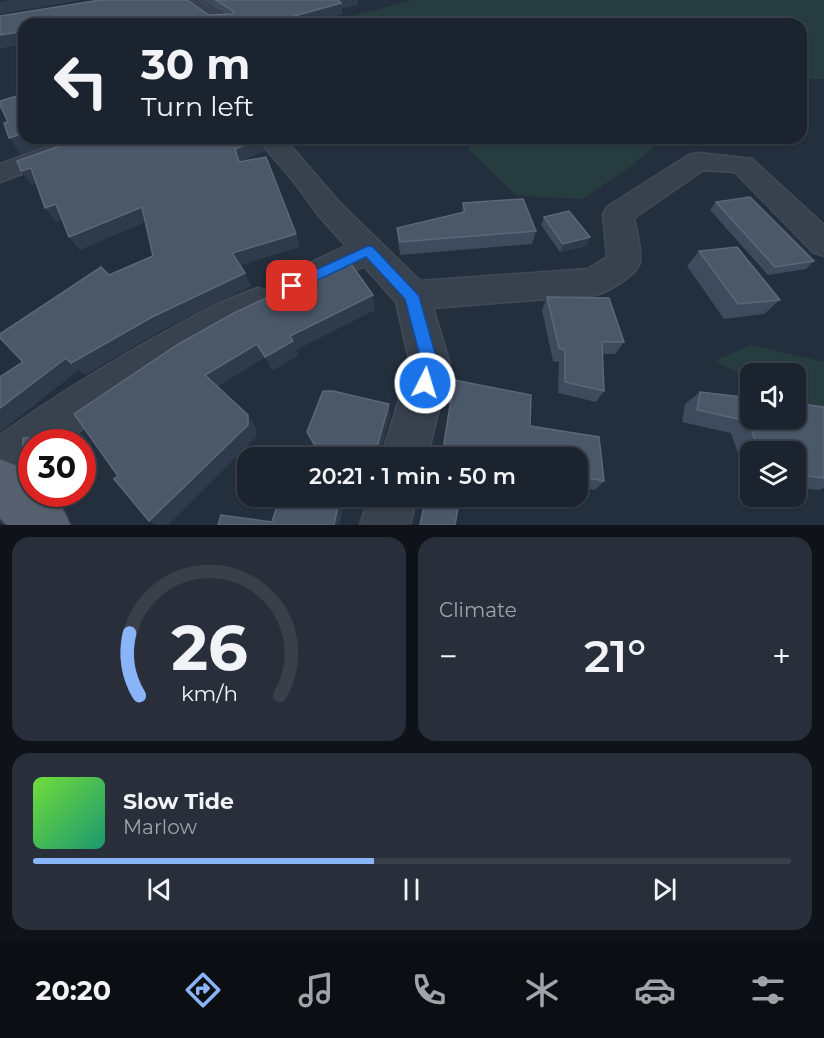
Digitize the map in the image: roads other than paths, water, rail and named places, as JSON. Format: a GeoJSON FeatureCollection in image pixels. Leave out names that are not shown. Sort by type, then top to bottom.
{"type":"FeatureCollection","features":[{"type":"Feature","properties":{"kind":"main road"},"geometry":{"type":"LineString","coordinates":[[0,483],[6,492],[45,525]]}},
{"type":"Feature","properties":{"kind":"street"},"geometry":{"type":"LineString","coordinates":[[186,0],[216,18]]}},
{"type":"Feature","properties":{"kind":"street"},"geometry":{"type":"LineString","coordinates":[[0,173],[79,144]]}},
{"type":"Feature","properties":{"kind":"street"},"geometry":{"type":"LineString","coordinates":[[275,144],[305,177],[329,210],[412,296],[430,364],[407,447]]}},
{"type":"Feature","properties":{"kind":"street"},"geometry":{"type":"LineString","coordinates":[[412,296],[595,282],[624,262],[618,214],[698,161],[743,165],[824,244]]}},
{"type":"Feature","properties":{"kind":"street"},"geometry":{"type":"LineString","coordinates":[[0,463],[148,360],[235,314],[368,250]]}},
{"type":"Feature","properties":{"kind":"street"},"geometry":{"type":"LineString","coordinates":[[385,525],[390,507]]}}]}
